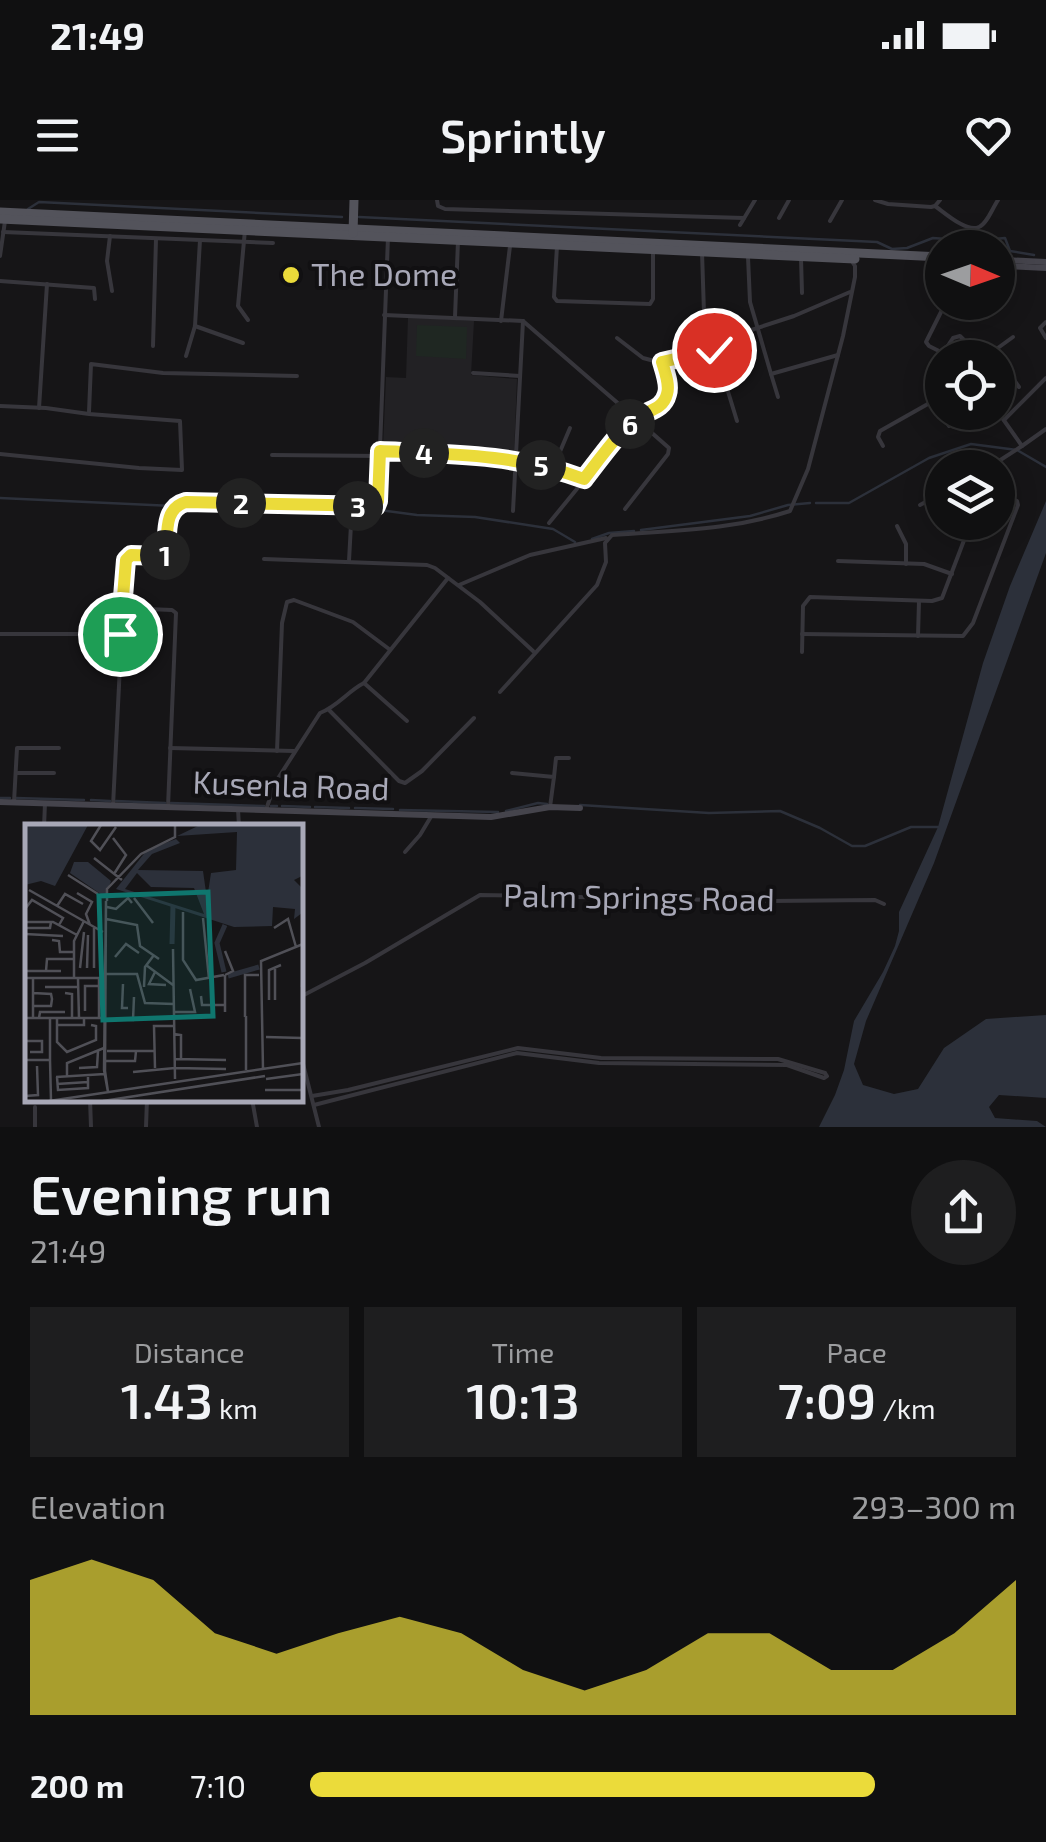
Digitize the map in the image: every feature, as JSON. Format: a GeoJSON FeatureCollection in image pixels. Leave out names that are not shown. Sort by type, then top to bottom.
{"type":"FeatureCollection","features":[{"type":"Feature","properties":{"kind":"main road"},"geometry":{"type":"LineString","coordinates":[[6,217],[13,200]]}},
{"type":"Feature","properties":{"kind":"main road"},"geometry":{"type":"LineString","coordinates":[[350,232],[351,200]]}},
{"type":"Feature","properties":{"kind":"main road"},"geometry":{"type":"LineString","coordinates":[[6,217],[350,232],[458,241],[511,240]]}},
{"type":"Feature","properties":{"kind":"main road"},"geometry":{"type":"LineString","coordinates":[[6,217],[925,259]]}},
{"type":"Feature","properties":{"kind":"main road"},"geometry":{"type":"LineString","coordinates":[[557,242],[654,250],[925,260]]}},
{"type":"Feature","properties":{"kind":"main road"},"geometry":{"type":"LineString","coordinates":[[1015,264],[1046,265]]}},
{"type":"Feature","properties":{"kind":"main road","name":"Kusenla Road"},"geometry":{"type":"LineString","coordinates":[[0,802],[400,816],[501,817],[551,805],[580,808]]}},
{"type":"Feature","properties":{"kind":"street"},"geometry":{"type":"LineString","coordinates":[[740,225],[756,200]]}},
{"type":"Feature","properties":{"kind":"street"},"geometry":{"type":"LineString","coordinates":[[778,218],[789,200]]}},
{"type":"Feature","properties":{"kind":"street"},"geometry":{"type":"LineString","coordinates":[[830,221],[842,200]]}},
{"type":"Feature","properties":{"kind":"street"},"geometry":{"type":"LineString","coordinates":[[875,200],[935,206],[968,227],[978,228],[998,200]]}},
{"type":"Feature","properties":{"kind":"street"},"geometry":{"type":"LineString","coordinates":[[935,206],[940,200]]}},
{"type":"Feature","properties":{"kind":"street"},"geometry":{"type":"LineString","coordinates":[[438,203],[445,209],[744,218]]}},
{"type":"Feature","properties":{"kind":"street"},"geometry":{"type":"LineString","coordinates":[[0,256],[6,217]]}},
{"type":"Feature","properties":{"kind":"street"},"geometry":{"type":"LineString","coordinates":[[244,230],[238,306],[248,320]]}},
{"type":"Feature","properties":{"kind":"street"},"geometry":{"type":"LineString","coordinates":[[3,232],[273,243]]}},
{"type":"Feature","properties":{"kind":"street"},"geometry":{"type":"LineString","coordinates":[[110,236],[107,261],[112,291]]}},
{"type":"Feature","properties":{"kind":"street"},"geometry":{"type":"LineString","coordinates":[[113,806],[126,560],[131,555],[166,554],[170,513],[186,502],[376,506],[388,237]]}},
{"type":"Feature","properties":{"kind":"street"},"geometry":{"type":"LineString","coordinates":[[153,346],[156,238]]}},
{"type":"Feature","properties":{"kind":"street"},"geometry":{"type":"LineString","coordinates":[[186,356],[195,326],[200,240]]}},
{"type":"Feature","properties":{"kind":"street"},"geometry":{"type":"LineString","coordinates":[[501,321],[511,240]]}},
{"type":"Feature","properties":{"kind":"street"},"geometry":{"type":"LineString","coordinates":[[455,318],[458,241]]}},
{"type":"Feature","properties":{"kind":"street"},"geometry":{"type":"LineString","coordinates":[[557,242],[554,297],[576,302],[650,304],[654,250]]}},
{"type":"Feature","properties":{"kind":"street"},"geometry":{"type":"LineString","coordinates":[[748,251],[750,302],[778,397]]}},
{"type":"Feature","properties":{"kind":"street"},"geometry":{"type":"LineString","coordinates":[[702,252],[704,313],[736,421]]}},
{"type":"Feature","properties":{"kind":"street"},"geometry":{"type":"LineString","coordinates":[[801,257],[802,293]]}},
{"type":"Feature","properties":{"kind":"street"},"geometry":{"type":"LineString","coordinates":[[458,585],[530,555],[612,535],[705,530],[760,521],[790,511],[808,469],[838,355],[856,270],[850,258]]}},
{"type":"Feature","properties":{"kind":"street"},"geometry":{"type":"LineString","coordinates":[[0,281],[94,288],[94,299]]}},
{"type":"Feature","properties":{"kind":"street"},"geometry":{"type":"LineString","coordinates":[[40,408],[47,284]]}},
{"type":"Feature","properties":{"kind":"street"},"geometry":{"type":"LineString","coordinates":[[617,338],[635,354],[662,362],[726,346],[742,334],[852,291]]}},
{"type":"Feature","properties":{"kind":"street"},"geometry":{"type":"LineString","coordinates":[[384,315],[524,322],[669,448],[625,509]]}},
{"type":"Feature","properties":{"kind":"street"},"geometry":{"type":"LineString","coordinates":[[512,512],[524,322]]}},
{"type":"Feature","properties":{"kind":"street"},"geometry":{"type":"LineString","coordinates":[[1046,322],[1040,330],[1046,338]]}},
{"type":"Feature","properties":{"kind":"street"},"geometry":{"type":"LineString","coordinates":[[195,326],[243,344]]}},
{"type":"Feature","properties":{"kind":"street"},"geometry":{"type":"LineString","coordinates":[[1008,340],[1013,336]]}},
{"type":"Feature","properties":{"kind":"street"},"geometry":{"type":"LineString","coordinates":[[771,374],[838,355]]}},
{"type":"Feature","properties":{"kind":"street"},"geometry":{"type":"LineString","coordinates":[[549,524],[635,418],[654,411],[668,394],[662,362]]}},
{"type":"Feature","properties":{"kind":"street"},"geometry":{"type":"LineString","coordinates":[[89,414],[91,364],[163,373],[297,376]]}},
{"type":"Feature","properties":{"kind":"street"},"geometry":{"type":"LineString","coordinates":[[473,372],[520,376]]}},
{"type":"Feature","properties":{"kind":"street"},"geometry":{"type":"LineString","coordinates":[[1015,409],[1046,378]]}},
{"type":"Feature","properties":{"kind":"street"},"geometry":{"type":"LineString","coordinates":[[1015,382],[1018,387]]}},
{"type":"Feature","properties":{"kind":"street"},"geometry":{"type":"LineString","coordinates":[[0,406],[180,421],[182,470],[0,454]]}},
{"type":"Feature","properties":{"kind":"street"},"geometry":{"type":"LineString","coordinates":[[882,446],[880,432],[925,406]]}},
{"type":"Feature","properties":{"kind":"street"},"geometry":{"type":"LineString","coordinates":[[553,468],[570,428]]}},
{"type":"Feature","properties":{"kind":"street"},"geometry":{"type":"LineString","coordinates":[[1015,451],[1046,429]]}},
{"type":"Feature","properties":{"kind":"street"},"geometry":{"type":"LineString","coordinates":[[1011,430],[1022,446]]}},
{"type":"Feature","properties":{"kind":"street"},"geometry":{"type":"LineString","coordinates":[[272,455],[477,455],[553,468],[584,479]]}},
{"type":"Feature","properties":{"kind":"street"},"geometry":{"type":"LineString","coordinates":[[920,505],[925,502]]}},
{"type":"Feature","properties":{"kind":"street"},"geometry":{"type":"LineString","coordinates":[[349,561],[352,506]]}},
{"type":"Feature","properties":{"kind":"street"},"geometry":{"type":"LineString","coordinates":[[897,526],[906,544],[906,564]]}},
{"type":"Feature","properties":{"kind":"street"},"geometry":{"type":"LineString","coordinates":[[500,692],[598,586],[608,538]]}},
{"type":"Feature","properties":{"kind":"street"},"geometry":{"type":"LineString","coordinates":[[802,652],[802,606],[810,597],[932,602],[942,598],[964,540]]}},
{"type":"Feature","properties":{"kind":"street"},"geometry":{"type":"LineString","coordinates":[[802,634],[958,638],[973,624],[1005,540]]}},
{"type":"Feature","properties":{"kind":"street"},"geometry":{"type":"LineString","coordinates":[[264,559],[427,565],[480,602],[534,652]]}},
{"type":"Feature","properties":{"kind":"street"},"geometry":{"type":"LineString","coordinates":[[838,562],[929,565],[952,574]]}},
{"type":"Feature","properties":{"kind":"street"},"geometry":{"type":"LineString","coordinates":[[266,810],[276,783],[320,713],[364,682],[448,577]]}},
{"type":"Feature","properties":{"kind":"street"},"geometry":{"type":"LineString","coordinates":[[277,751],[282,624],[287,602],[294,600],[353,622],[390,650]]}},
{"type":"Feature","properties":{"kind":"street"},"geometry":{"type":"LineString","coordinates":[[918,637],[919,601]]}},
{"type":"Feature","properties":{"kind":"street"},"geometry":{"type":"LineString","coordinates":[[122,608],[176,613],[168,807]]}},
{"type":"Feature","properties":{"kind":"street"},"geometry":{"type":"LineString","coordinates":[[0,634],[120,634]]}},
{"type":"Feature","properties":{"kind":"street"},"geometry":{"type":"LineString","coordinates":[[364,682],[407,721]]}},
{"type":"Feature","properties":{"kind":"street"},"geometry":{"type":"LineString","coordinates":[[329,710],[406,783],[474,718]]}},
{"type":"Feature","properties":{"kind":"street"},"geometry":{"type":"LineString","coordinates":[[14,802],[17,748],[59,748]]}},
{"type":"Feature","properties":{"kind":"street"},"geometry":{"type":"LineString","coordinates":[[170,748],[294,752]]}},
{"type":"Feature","properties":{"kind":"street"},"geometry":{"type":"LineString","coordinates":[[551,805],[556,758],[569,758]]}},
{"type":"Feature","properties":{"kind":"street"},"geometry":{"type":"LineString","coordinates":[[16,773],[54,772]]}},
{"type":"Feature","properties":{"kind":"street"},"geometry":{"type":"LineString","coordinates":[[512,773],[554,777]]}},
{"type":"Feature","properties":{"kind":"street"},"geometry":{"type":"LineString","coordinates":[[44,824],[45,804]]}},
{"type":"Feature","properties":{"kind":"street"},"geometry":{"type":"LineString","coordinates":[[238,809],[239,824]]}},
{"type":"Feature","properties":{"kind":"street"},"geometry":{"type":"LineString","coordinates":[[405,852],[432,815]]}},
{"type":"Feature","properties":{"kind":"street","name":"Palm Springs Road"},"geometry":{"type":"LineString","coordinates":[[302,996],[480,895],[770,902],[875,900],[884,904]]}},
{"type":"Feature","properties":{"kind":"street"},"geometry":{"type":"LineString","coordinates":[[312,1096],[518,1048],[601,1058],[778,1059],[826,1076],[787,1065],[599,1063],[518,1053],[314,1105]]}},
{"type":"Feature","properties":{"kind":"street"},"geometry":{"type":"LineString","coordinates":[[302,1059],[319,1127]]}},
{"type":"Feature","properties":{"kind":"street"},"geometry":{"type":"LineString","coordinates":[[332,1092],[334,1102]]}},
{"type":"Feature","properties":{"kind":"street"},"geometry":{"type":"LineString","coordinates":[[146,1127],[147,1102]]}},
{"type":"Feature","properties":{"kind":"street"},"geometry":{"type":"LineString","coordinates":[[252,1102],[257,1127]]}},
{"type":"Feature","properties":{"kind":"street"},"geometry":{"type":"LineString","coordinates":[[35,1107],[35,1127]]}},
{"type":"Feature","properties":{"kind":"shaded area"},"geometry":{"type":"Polygon","coordinates":[[[408,317],[474,321],[471,375],[517,379],[514,454],[383,448],[386,377],[406,378],[408,317]]]}},
{"type":"Feature","properties":{"kind":"shaded area"},"geometry":{"type":"Polygon","coordinates":[[[417,325],[467,327],[466,359],[416,356],[417,325]]]}},
{"type":"Feature","properties":{"kind":"shaded area"},"geometry":{"type":"Polygon","coordinates":[[[1046,501],[1046,553],[934,863],[866,1021],[854,1064],[863,1085],[894,1094],[918,1089],[944,1048],[986,1019],[1046,1015],[1046,1098],[999,1095],[989,1107],[995,1118],[1037,1121],[1046,1127],[819,1127],[844,1070],[854,1021],[895,946],[899,912],[938,827],[983,663],[1046,501]]]}},
{"type":"Feature","properties":{"kind":"waterway"},"geometry":{"type":"LineString","coordinates":[[28,209],[39,202],[342,217]]}},
{"type":"Feature","properties":{"kind":"waterway"},"geometry":{"type":"LineString","coordinates":[[359,217],[877,242],[892,249],[933,238],[1005,238],[1010,251],[1034,255]]}},
{"type":"Feature","properties":{"kind":"waterway"},"geometry":{"type":"LineString","coordinates":[[816,503],[849,503],[929,458],[971,444],[1017,450],[1046,467]]}},
{"type":"Feature","properties":{"kind":"waterway"},"geometry":{"type":"LineString","coordinates":[[0,498],[173,506]]}},
{"type":"Feature","properties":{"kind":"waterway"},"geometry":{"type":"LineString","coordinates":[[641,530],[750,516],[810,503]]}},
{"type":"Feature","properties":{"kind":"waterway"},"geometry":{"type":"LineString","coordinates":[[337,507],[364,508]]}},
{"type":"Feature","properties":{"kind":"waterway"},"geometry":{"type":"LineString","coordinates":[[372,509],[475,517],[553,529],[575,542]]}},
{"type":"Feature","properties":{"kind":"waterway"},"geometry":{"type":"LineString","coordinates":[[592,539],[634,531]]}},
{"type":"Feature","properties":{"kind":"waterway"},"geometry":{"type":"LineString","coordinates":[[0,798],[10,798]]}},
{"type":"Feature","properties":{"kind":"waterway"},"geometry":{"type":"LineString","coordinates":[[16,798],[84,800]]}},
{"type":"Feature","properties":{"kind":"waterway"},"geometry":{"type":"LineString","coordinates":[[91,800],[110,801]]}},
{"type":"Feature","properties":{"kind":"waterway"},"geometry":{"type":"LineString","coordinates":[[116,801],[165,803]]}},
{"type":"Feature","properties":{"kind":"waterway"},"geometry":{"type":"LineString","coordinates":[[171,803],[264,806]]}},
{"type":"Feature","properties":{"kind":"waterway"},"geometry":{"type":"LineString","coordinates":[[506,811],[547,804]]}},
{"type":"Feature","properties":{"kind":"waterway"},"geometry":{"type":"LineString","coordinates":[[580,805],[709,813],[780,811],[852,846],[865,846],[911,827],[938,827]]}},
{"type":"Feature","properties":{"kind":"waterway"},"geometry":{"type":"LineString","coordinates":[[271,806],[277,806]]}},
{"type":"Feature","properties":{"kind":"waterway"},"geometry":{"type":"LineString","coordinates":[[282,806],[310,807]]}},
{"type":"Feature","properties":{"kind":"waterway"},"geometry":{"type":"LineString","coordinates":[[315,807],[349,808]]}},
{"type":"Feature","properties":{"kind":"waterway"},"geometry":{"type":"LineString","coordinates":[[355,808],[393,809]]}},
{"type":"Feature","properties":{"kind":"waterway"},"geometry":{"type":"LineString","coordinates":[[400,810],[498,812]]}},
{"type":"Feature","properties":{"kind":"place","name":"The Dome"},"geometry":{"type":"Point","coordinates":[291,275]}},
{"type":"Feature","properties":{"kind":"route"},"geometry":{"type":"LineString","coordinates":[[120,634],[126,560],[131,555],[166,554],[170,513],[178,504],[376,506],[380,451],[517,460],[584,479],[635,418],[654,411],[665,399],[668,384],[662,362],[714,350]]}}]}
